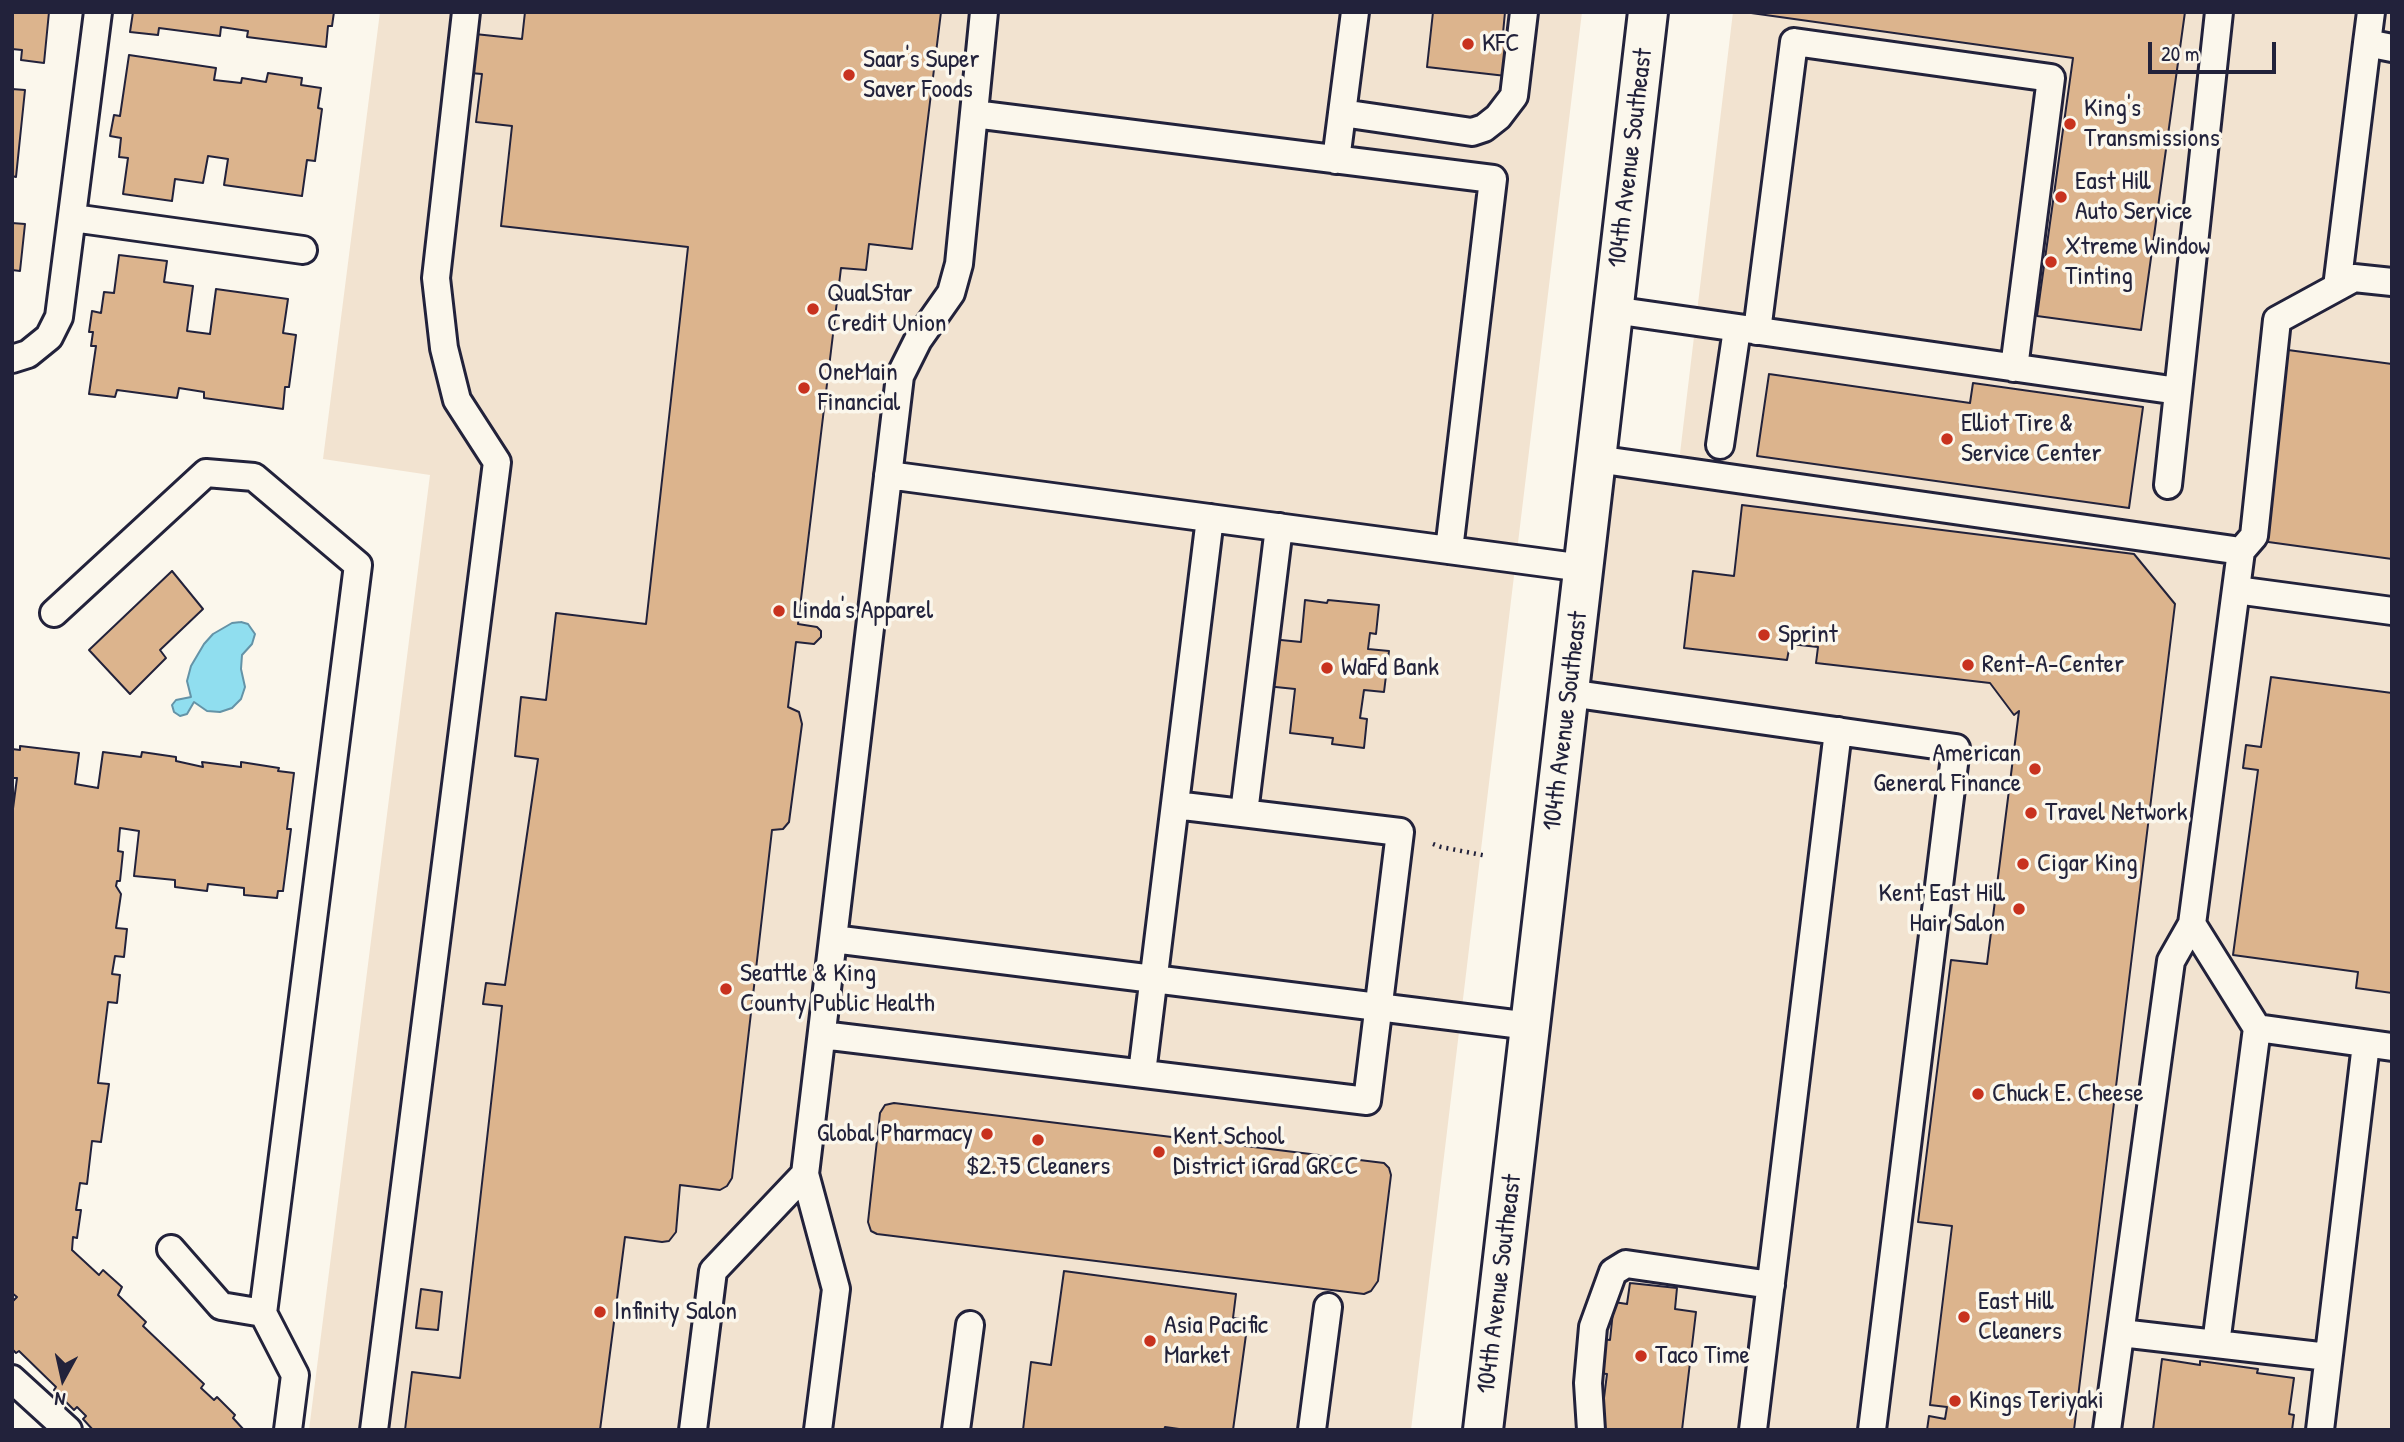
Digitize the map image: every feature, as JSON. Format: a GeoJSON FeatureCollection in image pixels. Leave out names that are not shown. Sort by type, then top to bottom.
{"type":"FeatureCollection","features":[{"type":"Feature","properties":{"kind":"street","name":"104th Avenue Southeast"},"geometry":{"type":"LineString","coordinates":[[1483,1430],[1648,12]]}},
{"type":"Feature","properties":{"kind":"lane"},"geometry":{"type":"LineString","coordinates":[[12,359],[28,354],[49,337],[59,317],[99,12]]}},
{"type":"Feature","properties":{"kind":"lane"},"geometry":{"type":"LineString","coordinates":[[374,1430],[497,462],[457,400],[444,348],[436,278],[466,12]]}},
{"type":"Feature","properties":{"kind":"lane"},"geometry":{"type":"LineString","coordinates":[[818,1430],[836,1289],[805,1174],[900,376],[918,340],[951,293],[959,264],[984,12]]}},
{"type":"Feature","properties":{"kind":"lane"},"geometry":{"type":"LineString","coordinates":[[1336,160],[1355,12]]}},
{"type":"Feature","properties":{"kind":"lane"},"geometry":{"type":"LineString","coordinates":[[1342,113],[1472,132],[1485,128],[1498,117],[1514,96],[1524,12]]}},
{"type":"Feature","properties":{"kind":"lane"},"geometry":{"type":"LineString","coordinates":[[2168,485],[2219,12]]}},
{"type":"Feature","properties":{"kind":"lane"},"geometry":{"type":"LineString","coordinates":[[2337,287],[2379,46],[2371,12]]}},
{"type":"Feature","properties":{"kind":"lane"},"geometry":{"type":"LineString","coordinates":[[1720,445],[1747,330],[1794,42],[2051,78],[2014,368]]}},
{"type":"Feature","properties":{"kind":"lane"},"geometry":{"type":"LineString","coordinates":[[974,114],[1493,179],[1449,550]]}},
{"type":"Feature","properties":{"kind":"lane"},"geometry":{"type":"LineString","coordinates":[[73,218],[303,250]]}},
{"type":"Feature","properties":{"kind":"lane"},"geometry":{"type":"LineString","coordinates":[[2107,1430],[2171,961],[2192,924],[2241,551],[2253,536],[2277,320],[2354,278],[2392,282]]}},
{"type":"Feature","properties":{"kind":"lane"},"geometry":{"type":"LineString","coordinates":[[1613,310],[2178,391]]}},
{"type":"Feature","properties":{"kind":"lane"},"geometry":{"type":"LineString","coordinates":[[1596,458],[2241,551]]}},
{"type":"Feature","properties":{"kind":"lane"},"geometry":{"type":"LineString","coordinates":[[54,613],[206,473],[254,477],[358,565],[263,1313],[295,1375],[288,1430]]}},
{"type":"Feature","properties":{"kind":"lane"},"geometry":{"type":"LineString","coordinates":[[888,475],[1583,568]]}},
{"type":"Feature","properties":{"kind":"lane"},"geometry":{"type":"LineString","coordinates":[[1142,1073],[1210,518]]}},
{"type":"Feature","properties":{"kind":"lane"},"geometry":{"type":"LineString","coordinates":[[1244,813],[1279,527]]}},
{"type":"Feature","properties":{"kind":"lane"},"geometry":{"type":"LineString","coordinates":[[2236,590],[2392,611]]}},
{"type":"Feature","properties":{"kind":"lane"},"geometry":{"type":"LineString","coordinates":[[1569,694],[1956,748],[1872,1430]]}},
{"type":"Feature","properties":{"kind":"lane"},"geometry":{"type":"LineString","coordinates":[[1753,1430],[1838,731]]}},
{"type":"Feature","properties":{"kind":"lane"},"geometry":{"type":"LineString","coordinates":[[822,1035],[1367,1101],[1399,832],[1175,805]]}},
{"type":"Feature","properties":{"kind":"lane"},"geometry":{"type":"LineString","coordinates":[[2192,924],[2257,1028],[2216,1344]]}},
{"type":"Feature","properties":{"kind":"lane"},"geometry":{"type":"LineString","coordinates":[[833,939],[1530,1026]]}},
{"type":"Feature","properties":{"kind":"lane"},"geometry":{"type":"LineString","coordinates":[[2257,1028],[2392,1047]]}},
{"type":"Feature","properties":{"kind":"lane"},"geometry":{"type":"LineString","coordinates":[[2320,1430],[2366,1044]]}},
{"type":"Feature","properties":{"kind":"lane"},"geometry":{"type":"LineString","coordinates":[[693,1430],[713,1271],[805,1174]]}},
{"type":"Feature","properties":{"kind":"lane"},"geometry":{"type":"LineString","coordinates":[[171,1249],[221,1306],[263,1313]]}},
{"type":"Feature","properties":{"kind":"lane"},"geometry":{"type":"LineString","coordinates":[[1591,1430],[1588,1383],[1593,1326],[1613,1272],[1626,1264],[1771,1284]]}},
{"type":"Feature","properties":{"kind":"lane"},"geometry":{"type":"LineString","coordinates":[[1312,1430],[1328,1307]]}},
{"type":"Feature","properties":{"kind":"lane"},"geometry":{"type":"LineString","coordinates":[[956,1430],[970,1325]]}},
{"type":"Feature","properties":{"kind":"lane"},"geometry":{"type":"LineString","coordinates":[[2121,1333],[2328,1357]]}},
{"type":"Feature","properties":{"kind":"lane"},"geometry":{"type":"LineString","coordinates":[[12,1379],[68,1430]]}},
{"type":"Feature","properties":{"kind":"path"},"geometry":{"type":"LineString","coordinates":[[1426,840],[1441,848],[1487,856]]}},
{"type":"Feature","properties":{"kind":"shaded area"},"geometry":{"type":"Polygon","coordinates":[[[380,12],[1582,12],[1411,1430],[309,1430],[430,475],[323,459],[380,12]]]}},
{"type":"Feature","properties":{"kind":"shaded area"},"geometry":{"type":"Polygon","coordinates":[[[1733,12],[2392,12],[2392,1430],[1483,1430],[1596,459],[1678,470],[1733,12]]]}},
{"type":"Feature","properties":{"kind":"water"},"geometry":{"type":"Polygon","coordinates":[[[232,623],[248,624],[255,634],[252,644],[242,655],[241,669],[245,687],[241,699],[232,708],[220,712],[207,711],[194,702],[187,714],[180,716],[174,712],[172,705],[176,700],[191,697],[187,681],[191,666],[204,644],[213,634],[232,623]]]}},
{"type":"Feature","properties":{"kind":"building"},"geometry":{"type":"Polygon","coordinates":[[[12,12],[49,12],[44,63],[21,60],[22,50],[12,49],[12,12]]]}},
{"type":"Feature","properties":{"kind":"building"},"geometry":{"type":"Polygon","coordinates":[[[133,12],[334,12],[332,26],[328,26],[326,47],[247,37],[248,31],[221,27],[220,36],[159,28],[158,35],[130,32],[133,12]]]}},
{"type":"Feature","properties":{"kind":"building"},"geometry":{"type":"Polygon","coordinates":[[[525,12],[941,12],[912,249],[869,244],[866,270],[841,268],[798,624],[817,627],[821,631],[821,637],[814,644],[796,642],[788,707],[799,712],[802,724],[789,822],[783,829],[772,830],[732,1178],[727,1186],[720,1190],[680,1185],[676,1232],[669,1241],[625,1237],[600,1430],[405,1430],[412,1372],[460,1378],[502,1006],[483,1004],[486,983],[505,985],[538,759],[515,756],[521,697],[546,700],[556,613],[646,624],[688,247],[501,226],[512,126],[476,122],[482,74],[470,73],[475,34],[522,39],[525,12]]]}},
{"type":"Feature","properties":{"kind":"building","name":"KFC"},"geometry":{"type":"Polygon","coordinates":[[[1433,12],[1505,12],[1502,44],[1509,44],[1506,76],[1427,67],[1433,12]]]}},
{"type":"Feature","properties":{"kind":"building"},"geometry":{"type":"Polygon","coordinates":[[[1744,12],[2185,12],[2141,330],[2037,316],[2073,58],[1744,12]]]}},
{"type":"Feature","properties":{"kind":"building"},"geometry":{"type":"Polygon","coordinates":[[[129,55],[216,68],[214,80],[241,83],[242,78],[266,82],[268,73],[302,78],[301,85],[321,88],[318,108],[322,109],[315,161],[307,160],[302,196],[224,185],[228,159],[208,156],[203,183],[175,179],[172,201],[123,194],[128,158],[119,157],[121,138],[110,136],[114,115],[120,116],[129,55]]]}},
{"type":"Feature","properties":{"kind":"building"},"geometry":{"type":"Polygon","coordinates":[[[12,89],[25,90],[16,177],[12,176],[12,89]]]}},
{"type":"Feature","properties":{"kind":"building"},"geometry":{"type":"Polygon","coordinates":[[[12,223],[25,224],[20,271],[12,270],[12,223]]]}},
{"type":"Feature","properties":{"kind":"building"},"geometry":{"type":"Polygon","coordinates":[[[119,255],[167,261],[164,282],[193,286],[187,331],[210,334],[216,289],[288,299],[283,333],[296,335],[289,387],[285,387],[283,409],[204,398],[204,392],[179,388],[177,398],[117,390],[115,397],[89,394],[96,346],[91,346],[93,332],[89,332],[92,311],[101,313],[104,292],[114,293],[119,255]]]}},
{"type":"Feature","properties":{"kind":"building"},"geometry":{"type":"Polygon","coordinates":[[[2288,350],[2392,364],[2392,559],[2261,541],[2288,350]]]}},
{"type":"Feature","properties":{"kind":"building"},"geometry":{"type":"Polygon","coordinates":[[[1769,374],[1970,403],[1973,383],[2143,407],[2129,508],[1757,456],[1769,374]]]}},
{"type":"Feature","properties":{"kind":"building"},"geometry":{"type":"Polygon","coordinates":[[[1742,505],[2134,554],[2175,604],[2074,1430],[1927,1430],[1929,1416],[1945,1419],[1947,1407],[1930,1405],[1952,1226],[1918,1222],[1951,960],[1987,964],[2019,711],[2014,715],[1990,683],[1816,663],[1818,647],[1790,644],[1787,660],[1684,648],[1693,571],[1734,576],[1742,505]]]}},
{"type":"Feature","properties":{"kind":"building"},"geometry":{"type":"Polygon","coordinates":[[[172,571],[203,609],[160,650],[166,658],[130,694],[89,650],[172,571]]]}},
{"type":"Feature","properties":{"kind":"building","name":"WaFd Bank"},"geometry":{"type":"Polygon","coordinates":[[[1305,600],[1379,605],[1376,634],[1370,633],[1368,649],[1389,651],[1384,692],[1364,690],[1360,718],[1367,719],[1364,748],[1332,744],[1333,738],[1290,733],[1295,689],[1266,686],[1271,639],[1301,642],[1305,600]]]}},
{"type":"Feature","properties":{"kind":"building"},"geometry":{"type":"Polygon","coordinates":[[[2271,677],[2392,693],[2392,993],[2356,988],[2358,972],[2233,955],[2258,770],[2243,768],[2246,745],[2261,747],[2271,677]]]}},
{"type":"Feature","properties":{"kind":"building"},"geometry":{"type":"Polygon","coordinates":[[[20,746],[79,753],[75,784],[98,788],[103,752],[141,757],[142,752],[176,757],[176,761],[203,767],[202,762],[241,767],[241,762],[294,773],[287,829],[291,829],[283,891],[278,891],[277,898],[244,895],[244,888],[208,884],[207,891],[175,887],[175,880],[134,876],[139,831],[120,828],[118,851],[123,852],[120,881],[117,881],[116,886],[121,894],[116,928],[127,929],[124,957],[115,956],[112,974],[120,975],[117,1003],[108,1002],[98,1083],[109,1084],[101,1142],[92,1141],[87,1184],[80,1183],[76,1210],[81,1210],[77,1238],[73,1237],[72,1250],[99,1275],[103,1270],[122,1287],[118,1295],[146,1322],[143,1326],[204,1384],[201,1388],[214,1400],[217,1397],[235,1415],[233,1418],[244,1430],[93,1430],[83,1419],[86,1416],[77,1407],[74,1410],[54,1390],[56,1387],[19,1351],[16,1353],[12,1349],[12,1302],[17,1297],[12,1293],[12,816],[17,778],[12,778],[12,749],[20,750],[20,746]]]}},
{"type":"Feature","properties":{"kind":"building"},"geometry":{"type":"Polygon","coordinates":[[[894,1103],[1384,1163],[1391,1175],[1378,1281],[1371,1291],[1364,1294],[877,1234],[871,1231],[868,1222],[880,1113],[885,1105],[894,1103]]]}},
{"type":"Feature","properties":{"kind":"building","name":"Asia Pacific Market"},"geometry":{"type":"Polygon","coordinates":[[[1064,1271],[1236,1294],[1233,1318],[1248,1320],[1233,1430],[1165,1427],[1164,1430],[1023,1430],[1031,1362],[1051,1365],[1064,1271]]]}},
{"type":"Feature","properties":{"kind":"building","name":"Taco Time"},"geometry":{"type":"Polygon","coordinates":[[[1630,1283],[1677,1288],[1675,1309],[1696,1312],[1682,1430],[1600,1430],[1607,1374],[1590,1372],[1594,1338],[1610,1340],[1614,1302],[1627,1304],[1630,1283]]]}},
{"type":"Feature","properties":{"kind":"building"},"geometry":{"type":"Polygon","coordinates":[[[421,1289],[442,1292],[438,1330],[416,1328],[421,1289]]]}},
{"type":"Feature","properties":{"kind":"building"},"geometry":{"type":"Polygon","coordinates":[[[2162,1359],[2258,1369],[2257,1373],[2294,1378],[2289,1414],[2294,1415],[2292,1430],[2153,1430],[2162,1359]]]}},
{"type":"Feature","properties":{"kind":"place","name":"KFC"},"geometry":{"type":"Point","coordinates":[1468,44]}},
{"type":"Feature","properties":{"kind":"place","name":"Saar's Super Saver Foods"},"geometry":{"type":"Point","coordinates":[849,75]}},
{"type":"Feature","properties":{"kind":"place","name":"King's Transmissions"},"geometry":{"type":"Point","coordinates":[2070,124]}},
{"type":"Feature","properties":{"kind":"place","name":"East Hill Auto Service"},"geometry":{"type":"Point","coordinates":[2061,197]}},
{"type":"Feature","properties":{"kind":"place","name":"Xtreme Window Tinting"},"geometry":{"type":"Point","coordinates":[2051,262]}},
{"type":"Feature","properties":{"kind":"place","name":"QualStar Credit Union"},"geometry":{"type":"Point","coordinates":[813,309]}},
{"type":"Feature","properties":{"kind":"place","name":"OneMain Financial"},"geometry":{"type":"Point","coordinates":[804,388]}},
{"type":"Feature","properties":{"kind":"place","name":"Elliot Tire & Service Center"},"geometry":{"type":"Point","coordinates":[1947,439]}},
{"type":"Feature","properties":{"kind":"place","name":"Linda's Apparel"},"geometry":{"type":"Point","coordinates":[779,611]}},
{"type":"Feature","properties":{"kind":"place","name":"Sprint"},"geometry":{"type":"Point","coordinates":[1764,635]}},
{"type":"Feature","properties":{"kind":"place","name":"Rent-A-Center"},"geometry":{"type":"Point","coordinates":[1968,665]}},
{"type":"Feature","properties":{"kind":"place","name":"WaFd Bank"},"geometry":{"type":"Point","coordinates":[1327,668]}},
{"type":"Feature","properties":{"kind":"place","name":"American General Finance"},"geometry":{"type":"Point","coordinates":[2035,769]}},
{"type":"Feature","properties":{"kind":"place","name":"Travel Network"},"geometry":{"type":"Point","coordinates":[2031,813]}},
{"type":"Feature","properties":{"kind":"place","name":"Cigar King"},"geometry":{"type":"Point","coordinates":[2023,864]}},
{"type":"Feature","properties":{"kind":"place","name":"Kent East Hill Hair Salon"},"geometry":{"type":"Point","coordinates":[2019,909]}},
{"type":"Feature","properties":{"kind":"place","name":"Seattle & King County Public Health"},"geometry":{"type":"Point","coordinates":[726,989]}},
{"type":"Feature","properties":{"kind":"place","name":"Chuck E. Cheese"},"geometry":{"type":"Point","coordinates":[1978,1094]}},
{"type":"Feature","properties":{"kind":"place","name":"Global Pharmacy"},"geometry":{"type":"Point","coordinates":[987,1134]}},
{"type":"Feature","properties":{"kind":"place","name":"$2.75 Cleaners"},"geometry":{"type":"Point","coordinates":[1038,1140]}},
{"type":"Feature","properties":{"kind":"place","name":"Kent School District iGrad GRCC"},"geometry":{"type":"Point","coordinates":[1159,1152]}},
{"type":"Feature","properties":{"kind":"place","name":"Infinity Salon"},"geometry":{"type":"Point","coordinates":[600,1312]}},
{"type":"Feature","properties":{"kind":"place","name":"East Hill Cleaners"},"geometry":{"type":"Point","coordinates":[1964,1317]}},
{"type":"Feature","properties":{"kind":"place","name":"Asia Pacific Market"},"geometry":{"type":"Point","coordinates":[1150,1341]}},
{"type":"Feature","properties":{"kind":"place","name":"Taco Time"},"geometry":{"type":"Point","coordinates":[1641,1356]}},
{"type":"Feature","properties":{"kind":"place","name":"Kings Teriyaki"},"geometry":{"type":"Point","coordinates":[1955,1401]}}]}
